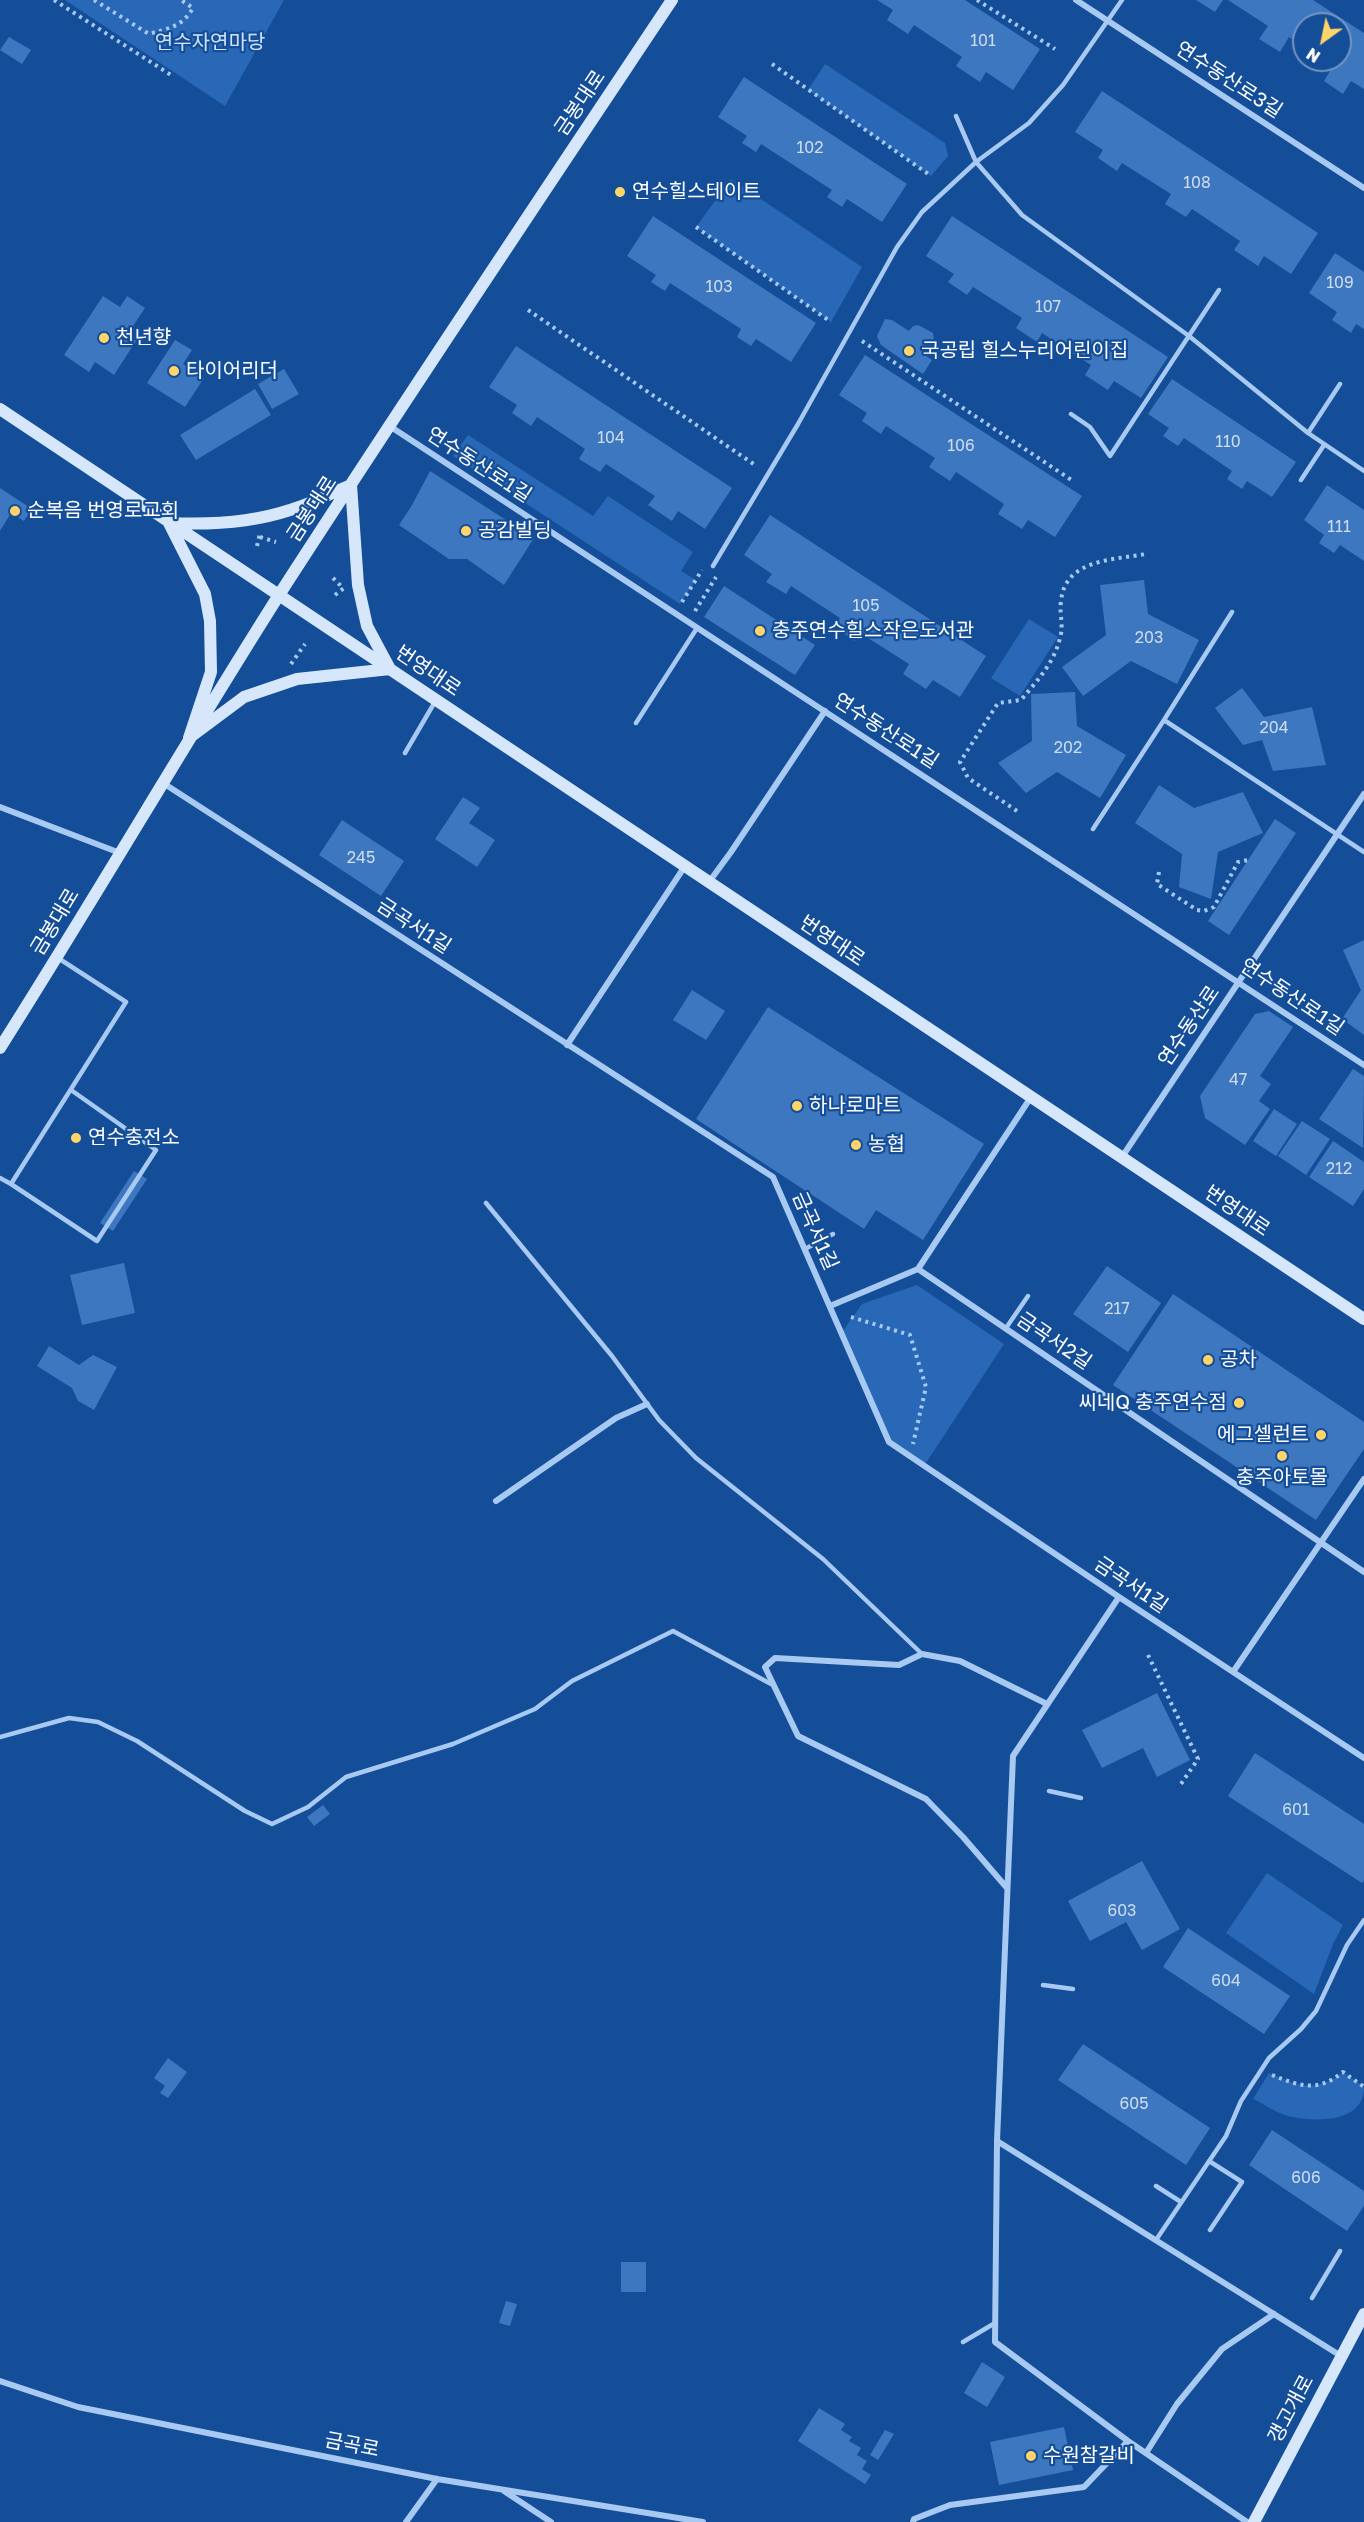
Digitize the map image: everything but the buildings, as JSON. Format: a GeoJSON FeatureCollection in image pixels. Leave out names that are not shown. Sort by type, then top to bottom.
{"type":"FeatureCollection","features":[{"type":"Feature","properties":{"kind":"street","name":"금봉대로"},"geometry":{"type":"LineString","coordinates":[[0,1048],[189,738],[388,425],[672,0]]}},
{"type":"Feature","properties":{"kind":"street","name":"연수동산로3길"},"geometry":{"type":"LineString","coordinates":[[1076,0],[1364,188]]}},
{"type":"Feature","properties":{"kind":"street","name":"번영대로"},"geometry":{"type":"LineString","coordinates":[[0,409],[1364,1319]]}},
{"type":"Feature","properties":{"kind":"street","name":"연수동산로1길"},"geometry":{"type":"LineString","coordinates":[[388,425],[1364,1065]]}},
{"type":"Feature","properties":{"kind":"street"},"geometry":{"type":"LineString","coordinates":[[351,485],[358,585],[367,626],[390,669],[297,679],[244,697],[189,738],[211,672],[210,621],[205,594],[169,523],[208,525],[259,519],[291,510],[351,485]]}},
{"type":"Feature","properties":{"kind":"street"},"geometry":{"type":"LineString","coordinates":[[709,882],[825,711]]}},
{"type":"Feature","properties":{"kind":"street","name":"금곡서1길"},"geometry":{"type":"LineString","coordinates":[[162,782],[773,1177],[889,1442],[1364,1758]]}},
{"type":"Feature","properties":{"kind":"street","name":"연수동산로"},"geometry":{"type":"LineString","coordinates":[[1122,1157],[1364,794]]}},
{"type":"Feature","properties":{"kind":"street"},"geometry":{"type":"LineString","coordinates":[[0,807],[120,853]]}},
{"type":"Feature","properties":{"kind":"street"},"geometry":{"type":"LineString","coordinates":[[567,1045],[685,866]]}},
{"type":"Feature","properties":{"kind":"street"},"geometry":{"type":"LineString","coordinates":[[830,1306],[918,1269],[1031,1097]]}},
{"type":"Feature","properties":{"kind":"street","name":"금곡서2길"},"geometry":{"type":"LineString","coordinates":[[918,1269],[1364,1572]]}},
{"type":"Feature","properties":{"kind":"street"},"geometry":{"type":"LineString","coordinates":[[496,1501],[616,1418],[647,1404]]}},
{"type":"Feature","properties":{"kind":"street"},"geometry":{"type":"LineString","coordinates":[[1233,1672],[1364,1479]]}},
{"type":"Feature","properties":{"kind":"street"},"geometry":{"type":"LineString","coordinates":[[1119,1597],[1012,1756],[997,2141],[995,2342],[1128,2441],[1247,2522]]}},
{"type":"Feature","properties":{"kind":"street"},"geometry":{"type":"LineString","coordinates":[[1007,1889],[963,1837],[926,1799],[798,1736],[771,1684],[765,1667],[776,1658],[899,1665],[922,1654],[960,1661],[1047,1704]]}},
{"type":"Feature","properties":{"kind":"street"},"geometry":{"type":"LineString","coordinates":[[997,2141],[1341,2356]]}},
{"type":"Feature","properties":{"kind":"street"},"geometry":{"type":"LineString","coordinates":[[1146,2453],[1177,2404],[1222,2349],[1274,2314]]}},
{"type":"Feature","properties":{"kind":"street","name":"갱고개로"},"geometry":{"type":"LineString","coordinates":[[1254,2522],[1364,2314]]}},
{"type":"Feature","properties":{"kind":"street","name":"금곡로"},"geometry":{"type":"LineString","coordinates":[[0,2381],[78,2407],[437,2479],[703,2522]]}},
{"type":"Feature","properties":{"kind":"street"},"geometry":{"type":"LineString","coordinates":[[914,2520],[950,2505],[1084,2487],[1128,2441]]}},
{"type":"Feature","properties":{"kind":"street"},"geometry":{"type":"LineString","coordinates":[[406,2522],[437,2479]]}},
{"type":"Feature","properties":{"kind":"street"},"geometry":{"type":"LineString","coordinates":[[501,2489],[551,2522]]}},
{"type":"Feature","properties":{"kind":"lane"},"geometry":{"type":"LineString","coordinates":[[713,566],[798,424],[897,247],[922,212],[976,162],[1029,123],[1063,85],[1122,0]]}},
{"type":"Feature","properties":{"kind":"lane"},"geometry":{"type":"LineString","coordinates":[[956,116],[976,162],[1022,215],[1188,336],[1324,445],[1364,471]]}},
{"type":"Feature","properties":{"kind":"lane"},"geometry":{"type":"LineString","coordinates":[[1071,414],[1090,427],[1110,456],[1219,290]]}},
{"type":"Feature","properties":{"kind":"lane"},"geometry":{"type":"LineString","coordinates":[[1308,433],[1340,384]]}},
{"type":"Feature","properties":{"kind":"lane"},"geometry":{"type":"LineString","coordinates":[[1301,480],[1324,445]]}},
{"type":"Feature","properties":{"kind":"lane"},"geometry":{"type":"LineString","coordinates":[[1094,829],[1232,612]]}},
{"type":"Feature","properties":{"kind":"lane"},"geometry":{"type":"LineString","coordinates":[[636,723],[697,628]]}},
{"type":"Feature","properties":{"kind":"lane"},"geometry":{"type":"LineString","coordinates":[[405,753],[436,700]]}},
{"type":"Feature","properties":{"kind":"lane"},"geometry":{"type":"LineString","coordinates":[[1164,720],[1364,852]]}},
{"type":"Feature","properties":{"kind":"lane"},"geometry":{"type":"LineString","coordinates":[[11,1184],[126,1002],[57,957]]}},
{"type":"Feature","properties":{"kind":"lane"},"geometry":{"type":"LineString","coordinates":[[0,1178],[98,1241],[156,1150],[71,1089]]}},
{"type":"Feature","properties":{"kind":"lane"},"geometry":{"type":"LineString","coordinates":[[486,1203],[612,1356],[659,1420],[696,1458],[823,1559],[922,1654]]}},
{"type":"Feature","properties":{"kind":"lane"},"geometry":{"type":"LineString","coordinates":[[805,1250],[833,1234]]}},
{"type":"Feature","properties":{"kind":"lane"},"geometry":{"type":"LineString","coordinates":[[1006,1328],[1028,1296]]}},
{"type":"Feature","properties":{"kind":"lane"},"geometry":{"type":"LineString","coordinates":[[0,1737],[69,1718],[98,1722],[137,1741],[245,1811],[272,1824],[308,1807],[346,1777],[453,1744],[535,1709],[572,1682],[673,1632],[771,1684]]}},
{"type":"Feature","properties":{"kind":"lane"},"geometry":{"type":"LineString","coordinates":[[1049,1791],[1081,1798]]}},
{"type":"Feature","properties":{"kind":"lane"},"geometry":{"type":"LineString","coordinates":[[1156,2240],[1226,2136],[1241,2101],[1269,2058],[1316,2012],[1347,1945],[1364,1920]]}},
{"type":"Feature","properties":{"kind":"lane"},"geometry":{"type":"LineString","coordinates":[[1043,1985],[1073,1989]]}},
{"type":"Feature","properties":{"kind":"lane"},"geometry":{"type":"LineString","coordinates":[[1209,2161],[1242,2182],[1210,2230]]}},
{"type":"Feature","properties":{"kind":"lane"},"geometry":{"type":"LineString","coordinates":[[1156,2186],[1181,2202]]}},
{"type":"Feature","properties":{"kind":"lane"},"geometry":{"type":"LineString","coordinates":[[1312,2298],[1340,2251]]}},
{"type":"Feature","properties":{"kind":"lane"},"geometry":{"type":"LineString","coordinates":[[963,2342],[995,2323]]}},
{"type":"Feature","properties":{"kind":"path"},"geometry":{"type":"LineString","coordinates":[[54,0],[171,75]]}},
{"type":"Feature","properties":{"kind":"path"},"geometry":{"type":"LineString","coordinates":[[94,0],[149,34],[186,20],[193,8],[181,0]]}},
{"type":"Feature","properties":{"kind":"path"},"geometry":{"type":"LineString","coordinates":[[977,0],[1055,49]]}},
{"type":"Feature","properties":{"kind":"path"},"geometry":{"type":"LineString","coordinates":[[772,64],[932,176]]}},
{"type":"Feature","properties":{"kind":"path"},"geometry":{"type":"LineString","coordinates":[[696,227],[831,322]]}},
{"type":"Feature","properties":{"kind":"path"},"geometry":{"type":"LineString","coordinates":[[528,310],[755,465]]}},
{"type":"Feature","properties":{"kind":"path"},"geometry":{"type":"LineString","coordinates":[[862,341],[1073,481]]}},
{"type":"Feature","properties":{"kind":"path"},"geometry":{"type":"LineString","coordinates":[[257,546],[261,529]]}},
{"type":"Feature","properties":{"kind":"path"},"geometry":{"type":"LineString","coordinates":[[260,537],[276,542]]}},
{"type":"Feature","properties":{"kind":"path"},"geometry":{"type":"LineString","coordinates":[[1017,811],[968,778],[960,762],[998,703],[1021,700],[1044,672],[1061,636],[1063,627],[1060,603],[1064,589],[1072,575],[1087,564],[1146,554]]}},
{"type":"Feature","properties":{"kind":"path"},"geometry":{"type":"LineString","coordinates":[[680,604],[707,562]]}},
{"type":"Feature","properties":{"kind":"path"},"geometry":{"type":"LineString","coordinates":[[694,613],[720,571]]}},
{"type":"Feature","properties":{"kind":"path"},"geometry":{"type":"LineString","coordinates":[[333,578],[344,588]]}},
{"type":"Feature","properties":{"kind":"path"},"geometry":{"type":"LineString","coordinates":[[289,668],[304,644]]}},
{"type":"Feature","properties":{"kind":"path"},"geometry":{"type":"LineString","coordinates":[[1160,872],[1157,884],[1197,910],[1204,911],[1214,907],[1238,862],[1248,860]]}},
{"type":"Feature","properties":{"kind":"path"},"geometry":{"type":"LineString","coordinates":[[851,1317],[910,1335],[926,1387],[910,1456]]}},
{"type":"Feature","properties":{"kind":"path"},"geometry":{"type":"LineString","coordinates":[[1148,1655],[1198,1759],[1181,1784]]}},
{"type":"Feature","properties":{"kind":"path"},"geometry":{"type":"LineString","coordinates":[[1269,2073],[1307,2087],[1321,2084],[1343,2072],[1364,2087]]}},
{"type":"Feature","properties":{"kind":"green space","name":"연수자연마당"},"geometry":{"type":"Polygon","coordinates":[[[65,0],[284,0],[225,106],[65,0]]]}},
{"type":"Feature","properties":{"kind":"green space"},"geometry":{"type":"Polygon","coordinates":[[[825,64],[945,143],[948,156],[931,176],[808,90],[825,64]]]}},
{"type":"Feature","properties":{"kind":"green space"},"geometry":{"type":"Polygon","coordinates":[[[731,179],[862,267],[831,322],[696,227],[731,179]]]}},
{"type":"Feature","properties":{"kind":"green space"},"geometry":{"type":"Polygon","coordinates":[[[468,435],[593,516],[608,496],[693,552],[681,571],[696,580],[680,604],[453,456],[468,435]]]}},
{"type":"Feature","properties":{"kind":"green space"},"geometry":{"type":"Polygon","coordinates":[[[1029,619],[1058,637],[1020,696],[991,678],[1029,619]]]}},
{"type":"Feature","properties":{"kind":"green space"},"geometry":{"type":"Polygon","coordinates":[[[917,1285],[1004,1344],[924,1466],[889,1442],[842,1332],[862,1304],[917,1285]]]}},
{"type":"Feature","properties":{"kind":"green space"},"geometry":{"type":"Polygon","coordinates":[[[1267,1873],[1343,1925],[1333,1944],[1314,1994],[1226,1933],[1267,1873]]]}},
{"type":"Feature","properties":{"kind":"green space"},"geometry":{"type":"Polygon","coordinates":[[[1343,2072],[1364,2087],[1362,2099],[1356,2108],[1336,2118],[1311,2119],[1288,2116],[1253,2099],[1269,2073],[1298,2084],[1315,2085],[1333,2079],[1343,2072]]]}},
{"type":"Feature","properties":{"kind":"place","name":"연수힐스테이트"},"geometry":{"type":"Point","coordinates":[620,192]}},
{"type":"Feature","properties":{"kind":"place","name":"천년향"},"geometry":{"type":"Point","coordinates":[104,338]}},
{"type":"Feature","properties":{"kind":"place","name":"국공립 힐스누리어린이집"},"geometry":{"type":"Point","coordinates":[909,351]}},
{"type":"Feature","properties":{"kind":"place","name":"타이어리더"},"geometry":{"type":"Point","coordinates":[174,371]}},
{"type":"Feature","properties":{"kind":"place","name":"순복음 번영로교회"},"geometry":{"type":"Point","coordinates":[15,511]}},
{"type":"Feature","properties":{"kind":"place","name":"공감빌딩"},"geometry":{"type":"Point","coordinates":[466,531]}},
{"type":"Feature","properties":{"kind":"place","name":"충주연수힐스작은도서관"},"geometry":{"type":"Point","coordinates":[760,631]}},
{"type":"Feature","properties":{"kind":"place","name":"하나로마트"},"geometry":{"type":"Point","coordinates":[797,1106]}},
{"type":"Feature","properties":{"kind":"place","name":"연수충전소"},"geometry":{"type":"Point","coordinates":[76,1138]}},
{"type":"Feature","properties":{"kind":"place","name":"농협"},"geometry":{"type":"Point","coordinates":[856,1145]}},
{"type":"Feature","properties":{"kind":"place","name":"공차"},"geometry":{"type":"Point","coordinates":[1208,1360]}},
{"type":"Feature","properties":{"kind":"place","name":"씨네Q 충주연수점"},"geometry":{"type":"Point","coordinates":[1239,1403]}},
{"type":"Feature","properties":{"kind":"place","name":"에그셀런트"},"geometry":{"type":"Point","coordinates":[1321,1435]}},
{"type":"Feature","properties":{"kind":"place","name":"충주아토몰"},"geometry":{"type":"Point","coordinates":[1282,1456]}},
{"type":"Feature","properties":{"kind":"place","name":"수원참갈비"},"geometry":{"type":"Point","coordinates":[1031,2456]}}]}
